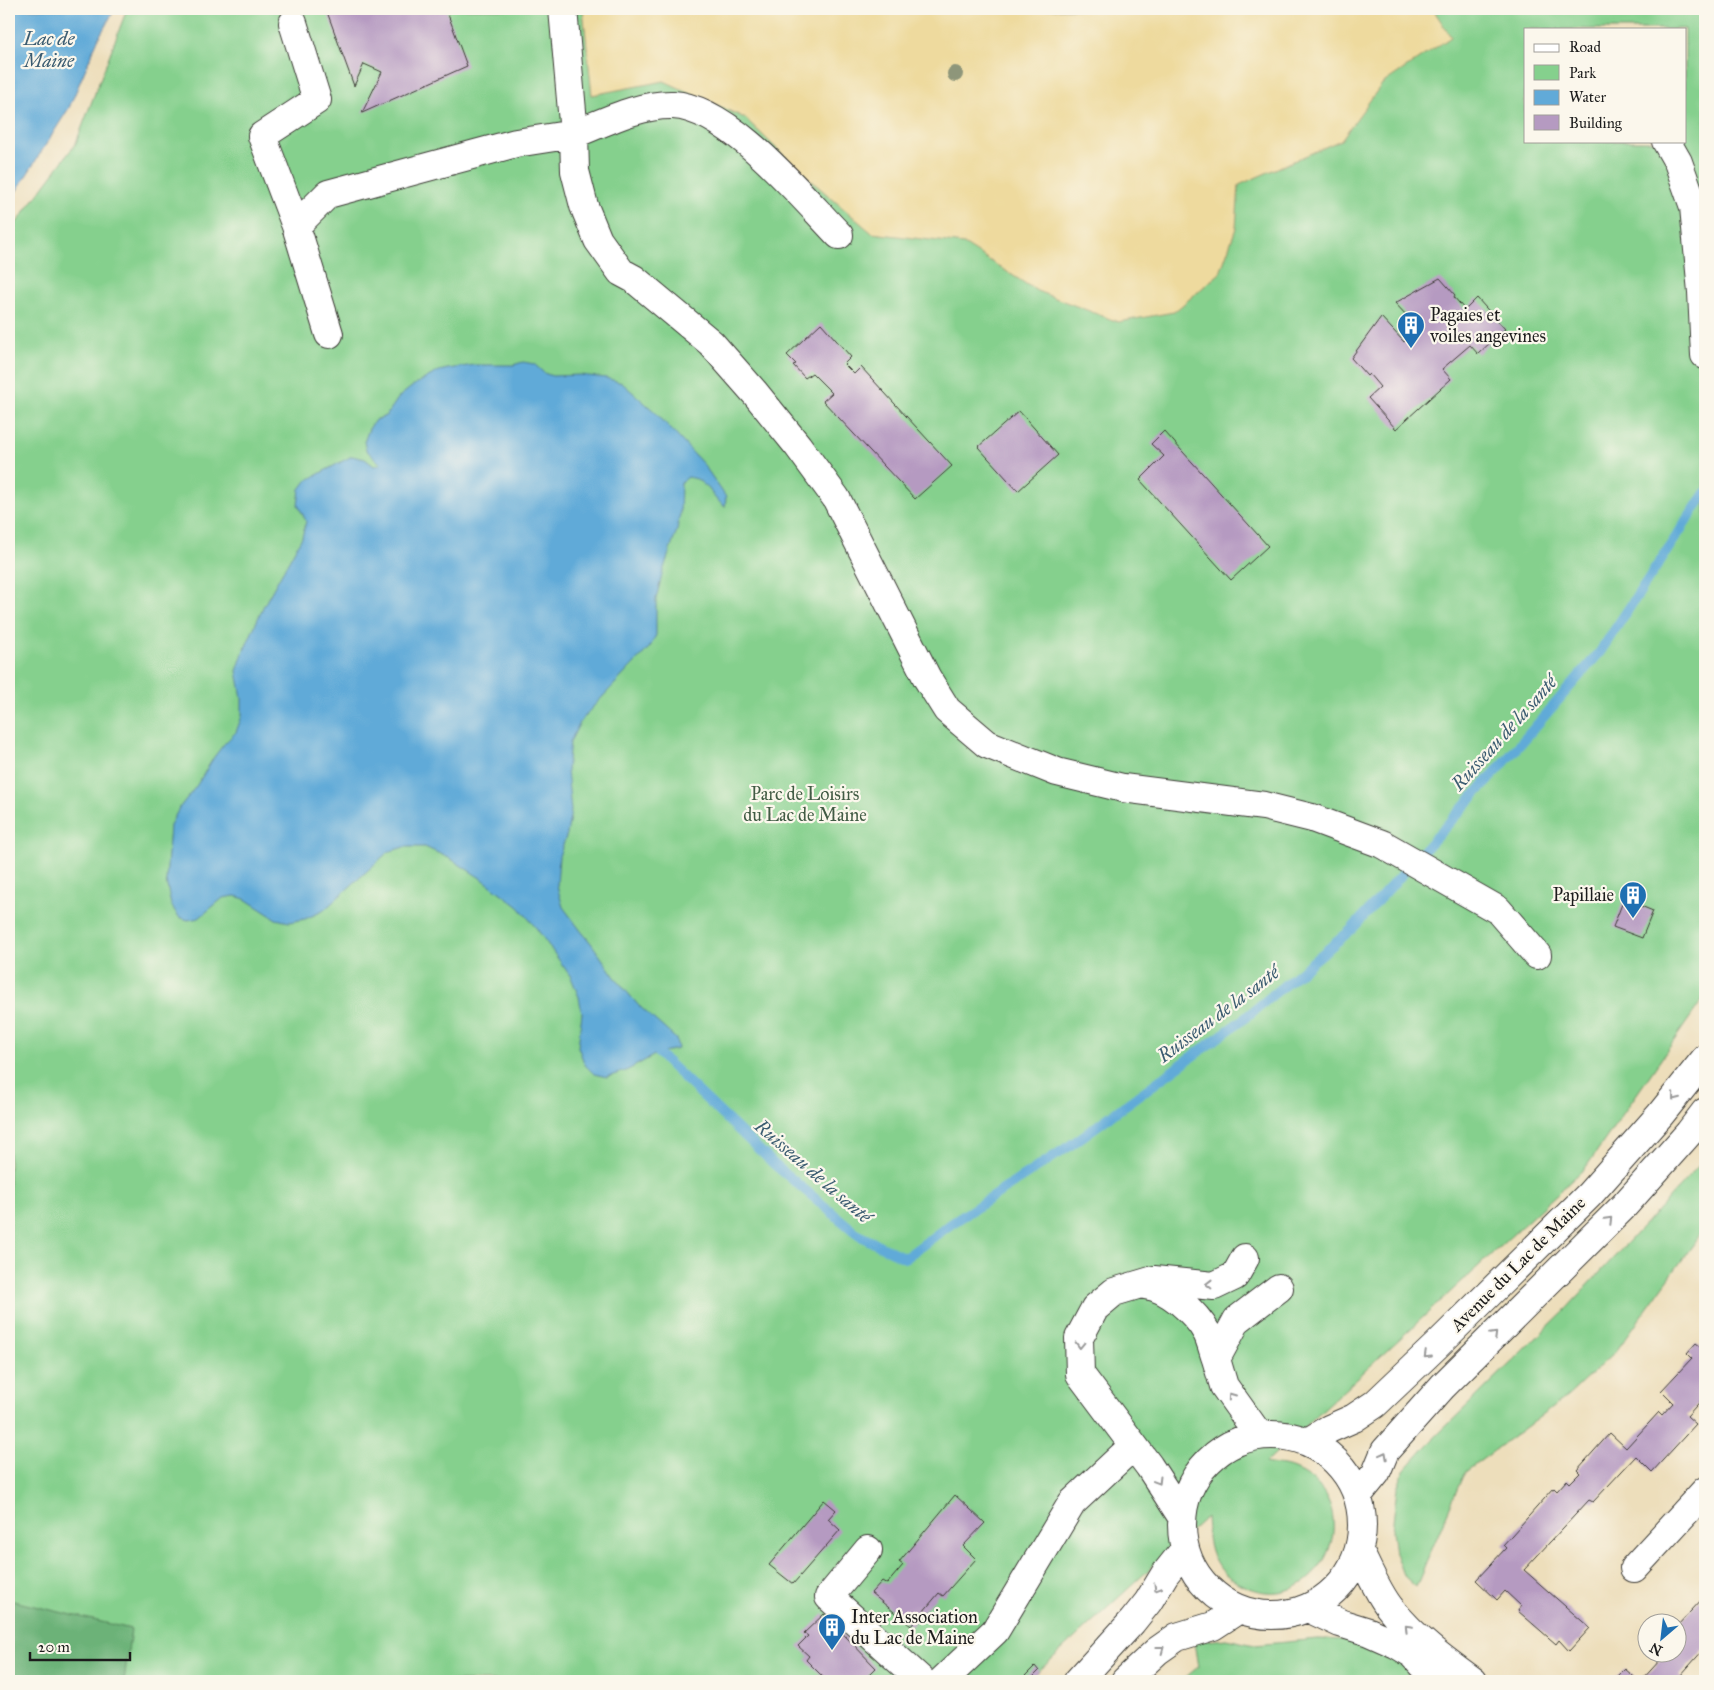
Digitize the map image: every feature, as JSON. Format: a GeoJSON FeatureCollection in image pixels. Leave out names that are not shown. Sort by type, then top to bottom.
{"type":"FeatureCollection","features":[{"type":"Feature","properties":{"kind":"street"},"geometry":{"type":"LineString","coordinates":[[563,9],[574,134],[575,171],[584,206],[598,240],[620,272],[634,279],[711,344],[755,393],[798,446],[836,498],[864,550],[900,628],[947,710],[987,744],[1057,772],[1123,788],[1264,806],[1312,818],[1382,844],[1498,910],[1537,955]]}},
{"type":"Feature","properties":{"kind":"street"},"geometry":{"type":"LineString","coordinates":[[293,23],[317,100],[262,136],[296,226],[329,334]]}},
{"type":"Feature","properties":{"kind":"street"},"geometry":{"type":"LineString","coordinates":[[296,226],[328,194],[516,143],[574,134],[647,108],[674,105],[699,112],[725,126],[755,148],[839,235]]}},
{"type":"Feature","properties":{"kind":"street"},"geometry":{"type":"LineString","coordinates":[[1667,142],[1678,162],[1694,206],[1702,292],[1705,355]]}},
{"type":"Feature","properties":{"kind":"street","name":"Avenue du Lac de Maine"},"geometry":{"type":"LineString","coordinates":[[1308,1442],[1328,1429],[1354,1418],[1375,1404],[1436,1346],[1589,1195],[1660,1115],[1705,1059]]}},
{"type":"Feature","properties":{"kind":"street","name":"Avenue du Lac de Maine"},"geometry":{"type":"LineString","coordinates":[[1358,1494],[1376,1473],[1385,1451],[1443,1386],[1623,1206],[1689,1133],[1705,1112]]}},
{"type":"Feature","properties":{"kind":"street"},"geometry":{"type":"LineString","coordinates":[[1182,1517],[1149,1466],[1080,1374],[1079,1338],[1095,1308],[1114,1292],[1154,1280],[1214,1286],[1235,1276],[1245,1258]]}},
{"type":"Feature","properties":{"kind":"street"},"geometry":{"type":"LineString","coordinates":[[1140,1285],[1154,1286],[1174,1298],[1194,1314],[1207,1333],[1224,1386],[1259,1436]]}},
{"type":"Feature","properties":{"kind":"street"},"geometry":{"type":"LineString","coordinates":[[1216,1359],[1237,1320],[1279,1288]]}},
{"type":"Feature","properties":{"kind":"street"},"geometry":{"type":"LineString","coordinates":[[1259,1436],[1286,1436],[1308,1442],[1338,1463],[1358,1494],[1363,1522],[1359,1551],[1351,1569],[1340,1585],[1325,1598],[1308,1608],[1288,1614],[1267,1615],[1240,1609],[1221,1599],[1205,1586],[1193,1568],[1185,1548],[1182,1517],[1190,1487],[1207,1462],[1240,1440],[1259,1436]]}},
{"type":"Feature","properties":{"kind":"street"},"geometry":{"type":"LineString","coordinates":[[942,1681],[995,1631],[1072,1503],[1133,1446]]}},
{"type":"Feature","properties":{"kind":"street"},"geometry":{"type":"LineString","coordinates":[[1634,1568],[1705,1491]]}},
{"type":"Feature","properties":{"kind":"street"},"geometry":{"type":"LineString","coordinates":[[1078,1681],[1132,1622],[1185,1548]]}},
{"type":"Feature","properties":{"kind":"street"},"geometry":{"type":"LineString","coordinates":[[868,1550],[830,1597],[922,1681]]}},
{"type":"Feature","properties":{"kind":"street"},"geometry":{"type":"LineString","coordinates":[[1359,1551],[1390,1608],[1412,1632],[1438,1655],[1473,1681]]}},
{"type":"Feature","properties":{"kind":"street"},"geometry":{"type":"LineString","coordinates":[[1308,1608],[1340,1623],[1369,1632],[1396,1644],[1411,1654],[1437,1681]]}},
{"type":"Feature","properties":{"kind":"street"},"geometry":{"type":"LineString","coordinates":[[1125,1681],[1157,1651],[1178,1637],[1213,1626],[1240,1609]]}},
{"type":"Feature","properties":{"kind":"green space","name":"Parc de Loisirs du Lac de Maine"},"geometry":{"type":"Polygon","coordinates":[[[127,9],[1705,9],[1705,996],[1586,1167],[1265,1463],[1294,1469],[1318,1485],[1330,1506],[1333,1530],[1328,1553],[1314,1573],[1295,1587],[1271,1592],[1244,1586],[1233,1580],[1218,1566],[1210,1549],[1206,1517],[1028,1681],[9,1681],[9,233],[76,143],[127,9]]]}},
{"type":"Feature","properties":{"kind":"green space"},"geometry":{"type":"Polygon","coordinates":[[[1705,1159],[1705,1227],[1695,1242],[1617,1350],[1568,1396],[1464,1473],[1416,1587],[1403,1575],[1395,1553],[1392,1531],[1397,1488],[1404,1471],[1427,1445],[1568,1307],[1705,1159]]]}},
{"type":"Feature","properties":{"kind":"green space"},"geometry":{"type":"Polygon","coordinates":[[[9,1600],[131,1629],[124,1681],[9,1681],[9,1600]]]}},
{"type":"Feature","properties":{"kind":"green space"},"geometry":{"type":"Polygon","coordinates":[[[1226,1639],[1255,1645],[1317,1639],[1349,1640],[1371,1646],[1408,1666],[1408,1681],[1181,1681],[1198,1667],[1194,1642],[1226,1639]]]}},
{"type":"Feature","properties":{"kind":"sand"},"geometry":{"type":"Polygon","coordinates":[[[583,9],[1433,9],[1451,37],[1382,84],[1341,140],[1239,185],[1236,228],[1220,273],[1174,312],[1118,322],[1037,291],[964,244],[872,233],[800,171],[745,118],[664,81],[592,95],[583,9]]]}},
{"type":"Feature","properties":{"kind":"water","name":"Lac de Maine"},"geometry":{"type":"Polygon","coordinates":[[[9,9],[115,9],[99,37],[69,108],[9,203],[9,9]]]}},
{"type":"Feature","properties":{"kind":"water"},"geometry":{"type":"Polygon","coordinates":[[[523,362],[534,364],[544,373],[552,376],[580,375],[606,378],[622,383],[655,412],[704,465],[726,497],[725,507],[697,479],[688,477],[681,483],[680,514],[677,530],[656,599],[656,635],[650,647],[590,710],[579,724],[570,742],[567,770],[571,811],[567,834],[559,856],[557,886],[563,907],[638,1005],[676,1039],[678,1049],[658,1053],[626,1071],[607,1077],[594,1074],[585,1065],[578,1047],[582,1013],[579,997],[571,977],[537,929],[519,907],[485,881],[451,859],[425,847],[404,847],[388,852],[323,911],[305,919],[289,922],[276,919],[245,899],[235,896],[223,898],[199,918],[188,920],[179,917],[171,905],[166,881],[170,825],[214,757],[236,732],[242,716],[242,698],[237,671],[263,607],[302,537],[306,521],[298,505],[300,489],[306,481],[352,456],[365,459],[374,466],[381,464],[366,450],[364,442],[369,429],[375,420],[386,416],[399,397],[414,385],[439,371],[448,369],[474,365],[513,365],[523,362]]]}},
{"type":"Feature","properties":{"kind":"building"},"geometry":{"type":"Polygon","coordinates":[[[326,9],[446,9],[467,66],[362,113],[382,72],[364,64],[354,86],[326,9]]]}},
{"type":"Feature","properties":{"kind":"building","name":"Pagaies et voiles angevines"},"geometry":{"type":"Polygon","coordinates":[[[1440,278],[1465,310],[1477,298],[1505,329],[1478,354],[1470,345],[1442,369],[1451,379],[1396,429],[1368,398],[1380,387],[1351,358],[1381,317],[1404,342],[1419,329],[1395,303],[1440,278]]]}},
{"type":"Feature","properties":{"kind":"building"},"geometry":{"type":"Polygon","coordinates":[[[821,323],[851,357],[844,364],[854,374],[861,367],[952,466],[915,499],[823,401],[832,393],[812,373],[805,378],[793,365],[796,364],[787,355],[821,323]]]}},
{"type":"Feature","properties":{"kind":"building"},"geometry":{"type":"Polygon","coordinates":[[[1019,411],[1058,455],[1018,491],[978,447],[1019,411]]]}},
{"type":"Feature","properties":{"kind":"building"},"geometry":{"type":"Polygon","coordinates":[[[1164,431],[1268,546],[1231,580],[1140,480],[1164,456],[1151,444],[1164,431]]]}},
{"type":"Feature","properties":{"kind":"building","name":"Papillaie"},"geometry":{"type":"Polygon","coordinates":[[[1624,899],[1653,911],[1642,938],[1613,927],[1624,899]]]}},
{"type":"Feature","properties":{"kind":"building"},"geometry":{"type":"Polygon","coordinates":[[[1696,1343],[1705,1350],[1705,1396],[1687,1416],[1696,1424],[1652,1472],[1636,1456],[1593,1502],[1589,1500],[1524,1570],[1590,1628],[1569,1651],[1559,1640],[1556,1644],[1518,1611],[1521,1606],[1505,1591],[1497,1600],[1476,1580],[1506,1548],[1503,1545],[1554,1488],[1557,1491],[1567,1480],[1570,1483],[1580,1473],[1577,1470],[1610,1433],[1626,1448],[1659,1412],[1662,1415],[1673,1403],[1661,1391],[1692,1358],[1687,1353],[1696,1343]]]}},
{"type":"Feature","properties":{"kind":"building"},"geometry":{"type":"Polygon","coordinates":[[[955,1495],[985,1523],[963,1546],[976,1559],[943,1596],[939,1593],[911,1626],[871,1593],[882,1581],[887,1584],[903,1565],[899,1562],[955,1495]]]}},
{"type":"Feature","properties":{"kind":"building"},"geometry":{"type":"Polygon","coordinates":[[[824,1500],[836,1510],[828,1519],[840,1530],[793,1584],[769,1565],[824,1500]]]}},
{"type":"Feature","properties":{"kind":"building"},"geometry":{"type":"Polygon","coordinates":[[[1705,1596],[1705,1648],[1680,1676],[1686,1681],[1641,1681],[1658,1662],[1686,1662],[1686,1616],[1705,1596]]]}},
{"type":"Feature","properties":{"kind":"building","name":"Inter Association du Lac de Maine"},"geometry":{"type":"Polygon","coordinates":[[[824,1614],[876,1668],[863,1681],[827,1681],[806,1660],[809,1656],[798,1646],[808,1636],[804,1633],[824,1614]]]}},
{"type":"Feature","properties":{"kind":"building"},"geometry":{"type":"Polygon","coordinates":[[[1035,1666],[1039,1671],[1029,1681],[1025,1676],[1035,1666]]]}},
{"type":"Feature","properties":{"kind":"building"},"geometry":{"type":"Polygon","coordinates":[[[1625,1669],[1639,1681],[1613,1681],[1625,1669]]]}},
{"type":"Feature","properties":{"kind":"waterway","name":"Ruisseau de la santé"},"geometry":{"type":"LineString","coordinates":[[658,1053],[775,1165],[860,1236],[905,1258],[951,1224],[1068,1147],[1245,1018],[1351,930],[1502,765],[1600,652],[1705,493]]}},
{"type":"Feature","properties":{"kind":"place","name":"Pagaies et voiles angevines"},"geometry":{"type":"Point","coordinates":[1411,349]}},
{"type":"Feature","properties":{"kind":"place","name":"Papillaie"},"geometry":{"type":"Point","coordinates":[1633,919]}},
{"type":"Feature","properties":{"kind":"place","name":"Inter Association du Lac de Maine"},"geometry":{"type":"Point","coordinates":[832,1651]}}]}
